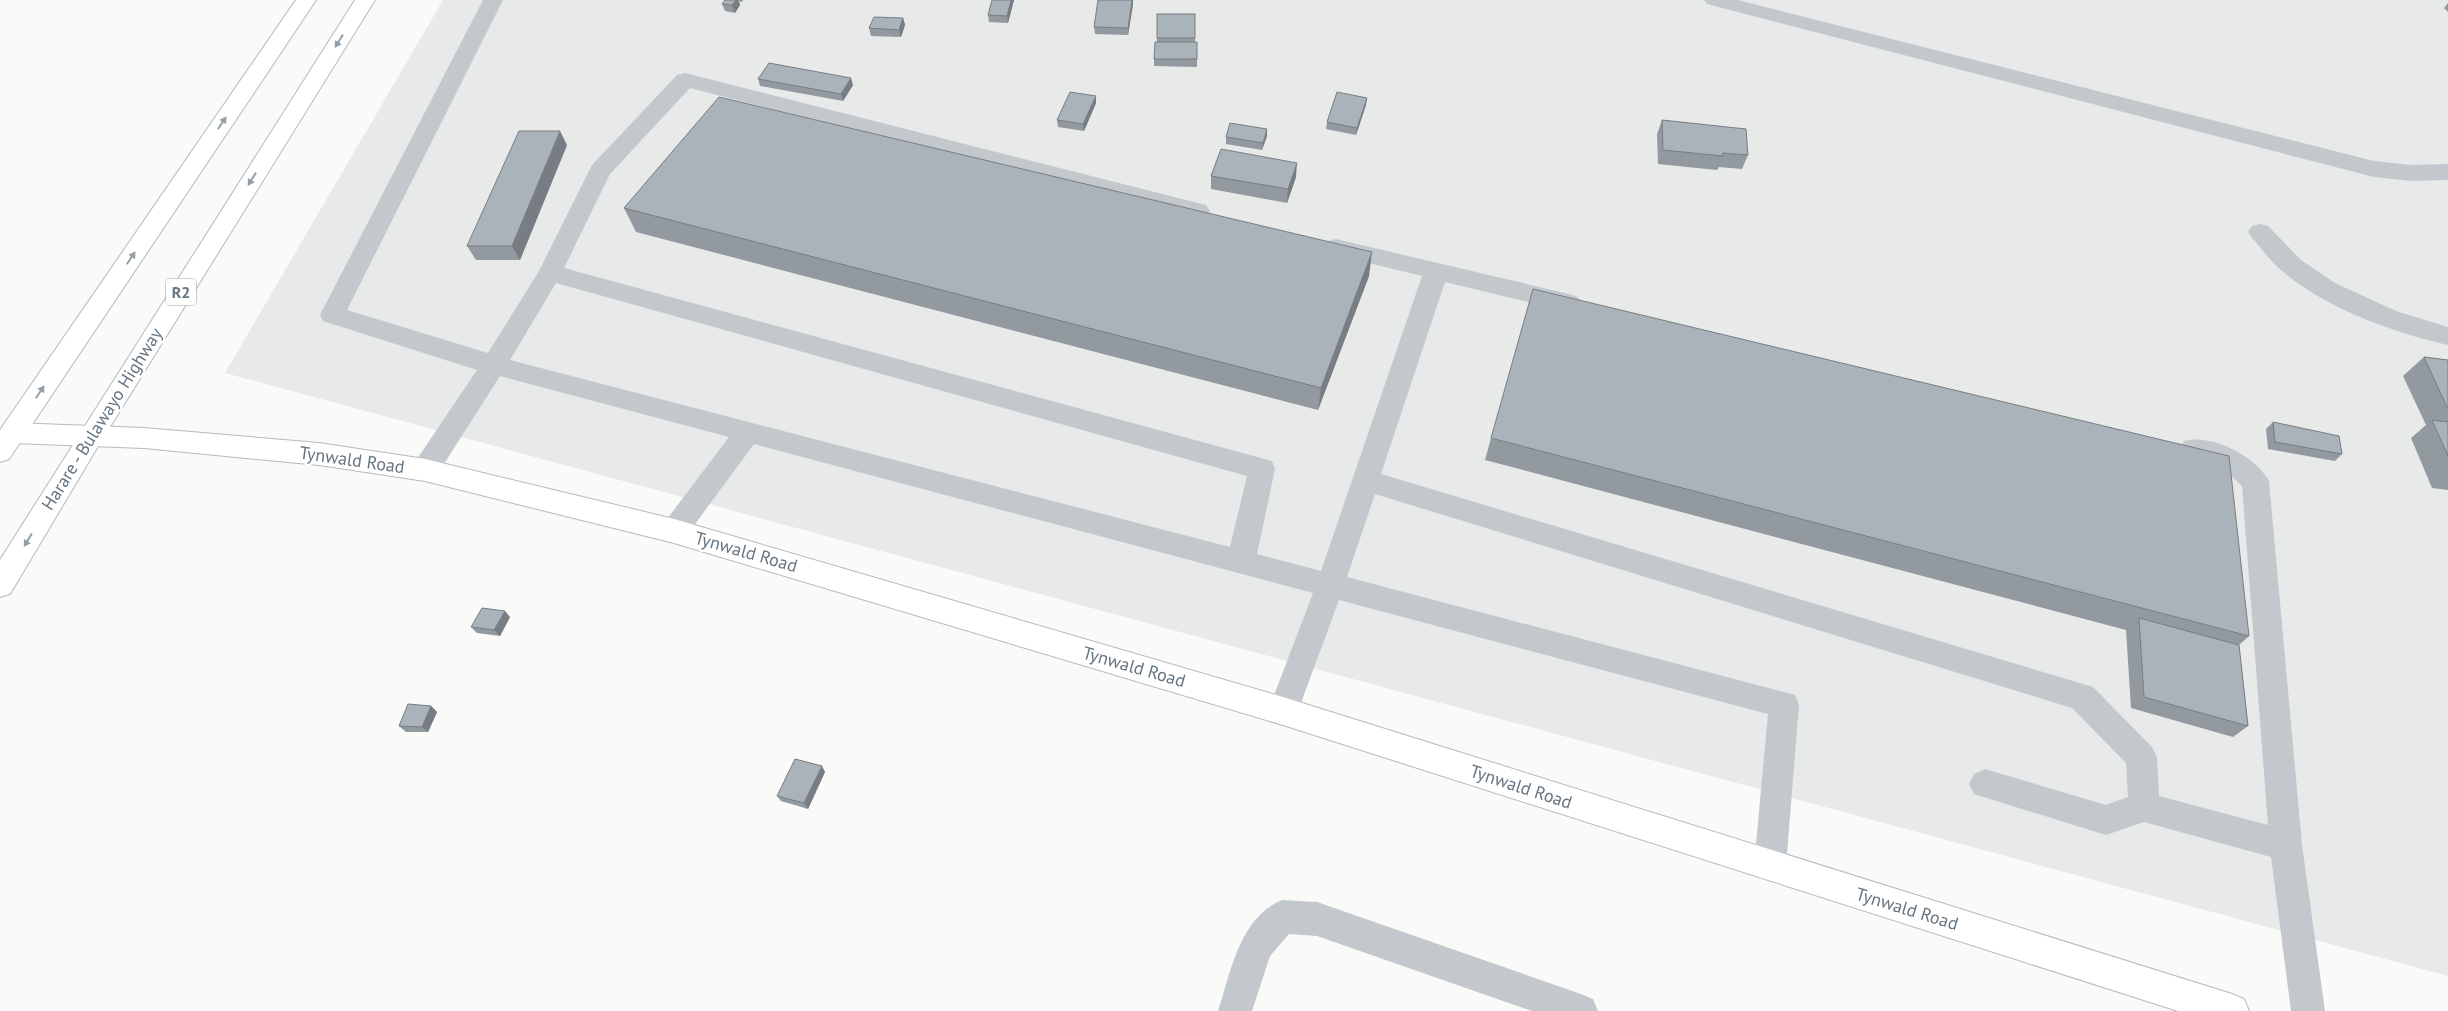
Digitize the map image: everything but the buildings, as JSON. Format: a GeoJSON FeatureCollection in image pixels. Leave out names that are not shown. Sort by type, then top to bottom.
{"type":"FeatureCollection","features":[{"type":"Feature","properties":{"kind":"main road"},"geometry":{"type":"LineString","coordinates":[[6,442],[306,0]]}},
{"type":"Feature","properties":{"kind":"main road","name":"Harare - Bulawayo Highway"},"geometry":{"type":"LineString","coordinates":[[0,585],[91,436],[365,0]]}},
{"type":"Feature","properties":{"kind":"main road","name":"Tynwald Road"},"geometry":{"type":"LineString","coordinates":[[6,442],[91,436],[144,438],[319,454],[425,470],[674,531],[1283,711],[2232,1011]]}},
{"type":"Feature","properties":{"kind":"street"},"geometry":{"type":"LineString","coordinates":[[493,0],[332,315],[494,365],[1784,704],[1770,866]]}},
{"type":"Feature","properties":{"kind":"street"},"geometry":{"type":"LineString","coordinates":[[1714,0],[2374,169],[2405,174],[2448,172]]}},
{"type":"Feature","properties":{"kind":"street"},"geometry":{"type":"LineString","coordinates":[[425,470],[494,365],[550,273],[600,170],[685,80],[1224,218]]}},
{"type":"Feature","properties":{"kind":"street"},"geometry":{"type":"LineString","coordinates":[[2260,232],[2291,265],[2324,288],[2413,329],[2448,336]]}},
{"type":"Feature","properties":{"kind":"street"},"geometry":{"type":"LineString","coordinates":[[1311,240],[1436,272],[1591,308]]}},
{"type":"Feature","properties":{"kind":"street"},"geometry":{"type":"LineString","coordinates":[[1283,711],[1330,585],[1436,272]]}},
{"type":"Feature","properties":{"kind":"street"},"geometry":{"type":"LineString","coordinates":[[550,273],[1262,469],[1241,561]]}},
{"type":"Feature","properties":{"kind":"street"},"geometry":{"type":"LineString","coordinates":[[674,531],[748,432]]}},
{"type":"Feature","properties":{"kind":"street"},"geometry":{"type":"LineString","coordinates":[[2171,444],[2229,458],[2254,481],[2286,844],[2308,1011]]}},
{"type":"Feature","properties":{"kind":"street"},"geometry":{"type":"LineString","coordinates":[[1365,480],[2082,697],[2140,757],[2144,806]]}},
{"type":"Feature","properties":{"kind":"street"},"geometry":{"type":"LineString","coordinates":[[1985,784],[2106,820],[2144,806],[2286,844]]}},
{"type":"Feature","properties":{"kind":"street"},"geometry":{"type":"LineString","coordinates":[[1235,1011],[1256,946],[1282,917],[1317,919],[1581,1011]]}},
{"type":"Feature","properties":{"kind":"shaded area"},"geometry":{"type":"Polygon","coordinates":[[[443,0],[2448,0],[2448,976],[225,373],[443,0]]]}}]}
